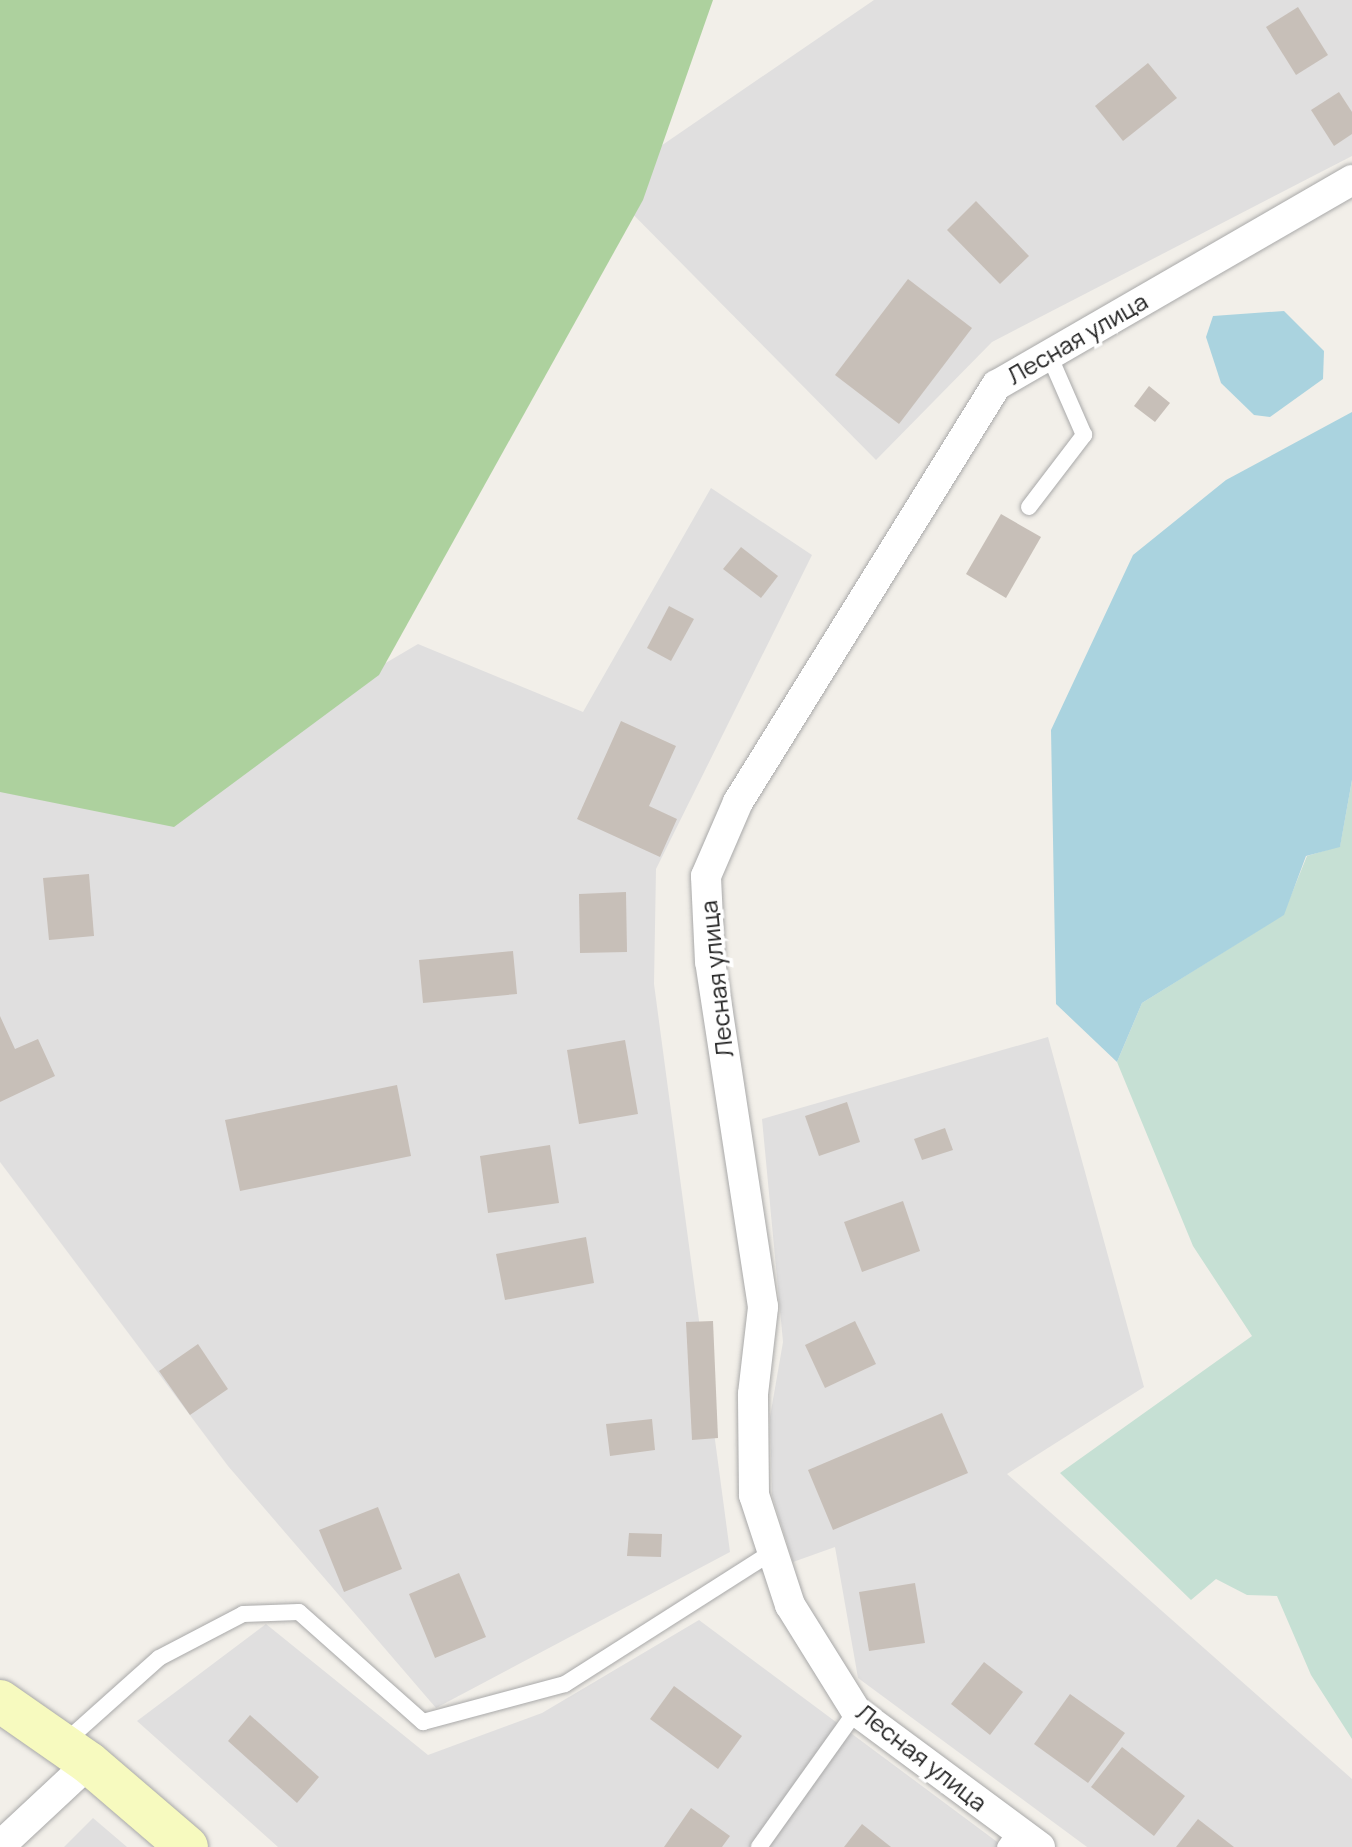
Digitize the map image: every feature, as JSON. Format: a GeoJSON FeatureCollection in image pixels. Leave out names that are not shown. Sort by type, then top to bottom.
{"type":"FeatureCollection","features":[{"type":"Feature","properties":{"kind":"street","name":"Лесная улица"},"geometry":{"type":"LineString","coordinates":[[1021,1841],[856,1711],[790,1605],[772,1552],[754,1495],[753,1394],[763,1307],[710,962],[706,876],[738,802],[997,385],[1352,180]]}},
{"type":"Feature","properties":{"kind":"street"},"geometry":{"type":"LineString","coordinates":[[0,1701],[76,1754],[187,1847]]}},
{"type":"Feature","properties":{"kind":"street"},"geometry":{"type":"LineString","coordinates":[[0,1846],[76,1754]]}},
{"type":"Feature","properties":{"kind":"lane"},"geometry":{"type":"LineString","coordinates":[[1029,507],[1084,435],[1049,355]]}},
{"type":"Feature","properties":{"kind":"lane"},"geometry":{"type":"LineString","coordinates":[[76,1754],[159,1658],[243,1614],[299,1612],[423,1722],[565,1684],[772,1552]]}},
{"type":"Feature","properties":{"kind":"lane"},"geometry":{"type":"LineString","coordinates":[[759,1847],[856,1711]]}},
{"type":"Feature","properties":{"kind":"shaded area"},"geometry":{"type":"Polygon","coordinates":[[[874,0],[1352,0],[1352,156],[992,342],[876,460],[604,185],[874,0]]]}},
{"type":"Feature","properties":{"kind":"shaded area"},"geometry":{"type":"Polygon","coordinates":[[[711,488],[812,555],[656,869],[654,984],[730,1552],[436,1708],[228,1466],[0,1162],[0,768],[163,794],[418,644],[583,712],[711,488]]]}},
{"type":"Feature","properties":{"kind":"shaded area"},"geometry":{"type":"Polygon","coordinates":[[[1048,1037],[1144,1387],[1007,1474],[1352,1779],[1352,1847],[1087,1847],[858,1678],[835,1547],[793,1562],[772,1495],[770,1417],[783,1342],[762,1119],[1048,1037]]]}},
{"type":"Feature","properties":{"kind":"shaded area"},"geometry":{"type":"Polygon","coordinates":[[[699,1620],[1004,1847],[278,1847],[137,1721],[266,1624],[428,1755],[542,1713],[699,1620]]]}},
{"type":"Feature","properties":{"kind":"shaded area"},"geometry":{"type":"Polygon","coordinates":[[[93,1818],[127,1847],[64,1847],[93,1818]]]}},
{"type":"Feature","properties":{"kind":"green space"},"geometry":{"type":"Polygon","coordinates":[[[0,0],[713,0],[643,200],[379,675],[174,827],[0,792],[0,0]]]}},
{"type":"Feature","properties":{"kind":"green space"},"geometry":{"type":"Polygon","coordinates":[[[1352,780],[1352,1739],[1311,1675],[1277,1596],[1247,1595],[1216,1579],[1191,1600],[1060,1473],[1252,1336],[1193,1246],[1117,1062],[1142,1003],[1283,915],[1307,856],[1340,846],[1352,780]]]}},
{"type":"Feature","properties":{"kind":"water"},"geometry":{"type":"Polygon","coordinates":[[[1284,311],[1324,351],[1323,379],[1270,417],[1254,415],[1221,383],[1206,337],[1213,316],[1284,311]]]}},
{"type":"Feature","properties":{"kind":"water"},"geometry":{"type":"Polygon","coordinates":[[[1352,412],[1352,780],[1340,847],[1306,856],[1284,915],[1142,1003],[1117,1062],[1056,1004],[1051,730],[1133,555],[1226,480],[1352,412]]]}},
{"type":"Feature","properties":{"kind":"building"},"geometry":{"type":"Polygon","coordinates":[[[1298,7],[1328,55],[1296,75],[1266,27],[1298,7]]]}},
{"type":"Feature","properties":{"kind":"building"},"geometry":{"type":"Polygon","coordinates":[[[1148,63],[1177,98],[1123,141],[1095,106],[1148,63]]]}},
{"type":"Feature","properties":{"kind":"building"},"geometry":{"type":"Polygon","coordinates":[[[1339,92],[1352,112],[1352,134],[1334,146],[1311,110],[1339,92]]]}},
{"type":"Feature","properties":{"kind":"building"},"geometry":{"type":"Polygon","coordinates":[[[976,201],[1029,256],[1000,284],[947,230],[976,201]]]}},
{"type":"Feature","properties":{"kind":"building"},"geometry":{"type":"Polygon","coordinates":[[[908,279],[972,328],[899,424],[835,375],[908,279]]]}},
{"type":"Feature","properties":{"kind":"building"},"geometry":{"type":"Polygon","coordinates":[[[1149,386],[1170,403],[1155,422],[1134,406],[1149,386]]]}},
{"type":"Feature","properties":{"kind":"building"},"geometry":{"type":"Polygon","coordinates":[[[1001,514],[1041,537],[1006,598],[966,574],[1001,514]]]}},
{"type":"Feature","properties":{"kind":"building"},"geometry":{"type":"Polygon","coordinates":[[[741,547],[778,576],[761,598],[723,569],[741,547]]]}},
{"type":"Feature","properties":{"kind":"building"},"geometry":{"type":"Polygon","coordinates":[[[669,606],[694,619],[671,661],[647,648],[669,606]]]}},
{"type":"Feature","properties":{"kind":"building"},"geometry":{"type":"Polygon","coordinates":[[[621,721],[676,746],[649,806],[677,819],[660,857],[577,819],[621,721]]]}},
{"type":"Feature","properties":{"kind":"building"},"geometry":{"type":"Polygon","coordinates":[[[89,874],[94,936],[49,940],[43,878],[89,874]]]}},
{"type":"Feature","properties":{"kind":"building"},"geometry":{"type":"Polygon","coordinates":[[[626,892],[627,952],[580,953],[579,894],[626,892]]]}},
{"type":"Feature","properties":{"kind":"building"},"geometry":{"type":"Polygon","coordinates":[[[513,951],[517,994],[423,1003],[419,960],[513,951]]]}},
{"type":"Feature","properties":{"kind":"building"},"geometry":{"type":"Polygon","coordinates":[[[0,1016],[15,1049],[38,1039],[55,1076],[0,1102],[0,1016]]]}},
{"type":"Feature","properties":{"kind":"building"},"geometry":{"type":"Polygon","coordinates":[[[625,1040],[638,1114],[579,1124],[567,1050],[625,1040]]]}},
{"type":"Feature","properties":{"kind":"building"},"geometry":{"type":"Polygon","coordinates":[[[397,1085],[411,1156],[240,1191],[225,1120],[397,1085]]]}},
{"type":"Feature","properties":{"kind":"building"},"geometry":{"type":"Polygon","coordinates":[[[847,1102],[860,1142],[819,1156],[805,1116],[847,1102]]]}},
{"type":"Feature","properties":{"kind":"building"},"geometry":{"type":"Polygon","coordinates":[[[945,1128],[953,1150],[922,1160],[914,1139],[945,1128]]]}},
{"type":"Feature","properties":{"kind":"building"},"geometry":{"type":"Polygon","coordinates":[[[550,1145],[559,1203],[488,1213],[480,1156],[550,1145]]]}},
{"type":"Feature","properties":{"kind":"building"},"geometry":{"type":"Polygon","coordinates":[[[903,1201],[920,1251],[862,1272],[844,1222],[903,1201]]]}},
{"type":"Feature","properties":{"kind":"building"},"geometry":{"type":"Polygon","coordinates":[[[586,1237],[594,1283],[505,1300],[496,1254],[586,1237]]]}},
{"type":"Feature","properties":{"kind":"building"},"geometry":{"type":"Polygon","coordinates":[[[713,1321],[718,1438],[692,1440],[686,1322],[713,1321]]]}},
{"type":"Feature","properties":{"kind":"building"},"geometry":{"type":"Polygon","coordinates":[[[855,1321],[876,1364],[825,1388],[805,1345],[855,1321]]]}},
{"type":"Feature","properties":{"kind":"building"},"geometry":{"type":"Polygon","coordinates":[[[198,1344],[228,1389],[190,1415],[159,1371],[198,1344]]]}},
{"type":"Feature","properties":{"kind":"building"},"geometry":{"type":"Polygon","coordinates":[[[942,1413],[968,1473],[833,1530],[808,1470],[942,1413]]]}},
{"type":"Feature","properties":{"kind":"building"},"geometry":{"type":"Polygon","coordinates":[[[652,1419],[655,1450],[610,1456],[606,1424],[652,1419]]]}},
{"type":"Feature","properties":{"kind":"building"},"geometry":{"type":"Polygon","coordinates":[[[378,1507],[402,1569],[344,1592],[319,1530],[378,1507]]]}},
{"type":"Feature","properties":{"kind":"building"},"geometry":{"type":"Polygon","coordinates":[[[629,1533],[662,1534],[661,1557],[627,1556],[629,1533]]]}},
{"type":"Feature","properties":{"kind":"building"},"geometry":{"type":"Polygon","coordinates":[[[459,1573],[486,1637],[435,1658],[409,1594],[459,1573]]]}},
{"type":"Feature","properties":{"kind":"building"},"geometry":{"type":"Polygon","coordinates":[[[915,1583],[925,1643],[869,1651],[859,1592],[915,1583]]]}},
{"type":"Feature","properties":{"kind":"building"},"geometry":{"type":"Polygon","coordinates":[[[984,1662],[1023,1692],[990,1735],[951,1704],[984,1662]]]}},
{"type":"Feature","properties":{"kind":"building"},"geometry":{"type":"Polygon","coordinates":[[[674,1686],[742,1736],[718,1769],[650,1719],[674,1686]]]}},
{"type":"Feature","properties":{"kind":"building"},"geometry":{"type":"Polygon","coordinates":[[[1070,1694],[1125,1733],[1088,1783],[1034,1744],[1070,1694]]]}},
{"type":"Feature","properties":{"kind":"building"},"geometry":{"type":"Polygon","coordinates":[[[250,1715],[319,1777],[297,1803],[228,1741],[250,1715]]]}},
{"type":"Feature","properties":{"kind":"building"},"geometry":{"type":"Polygon","coordinates":[[[1122,1747],[1185,1796],[1154,1836],[1091,1787],[1122,1747]]]}},
{"type":"Feature","properties":{"kind":"building"},"geometry":{"type":"Polygon","coordinates":[[[691,1808],[730,1836],[722,1847],[664,1847],[691,1808]]]}},
{"type":"Feature","properties":{"kind":"building"},"geometry":{"type":"Polygon","coordinates":[[[1198,1819],[1234,1847],[1176,1847],[1198,1819]]]}},
{"type":"Feature","properties":{"kind":"building"},"geometry":{"type":"Polygon","coordinates":[[[862,1824],[891,1847],[844,1847],[862,1824]]]}}]}
